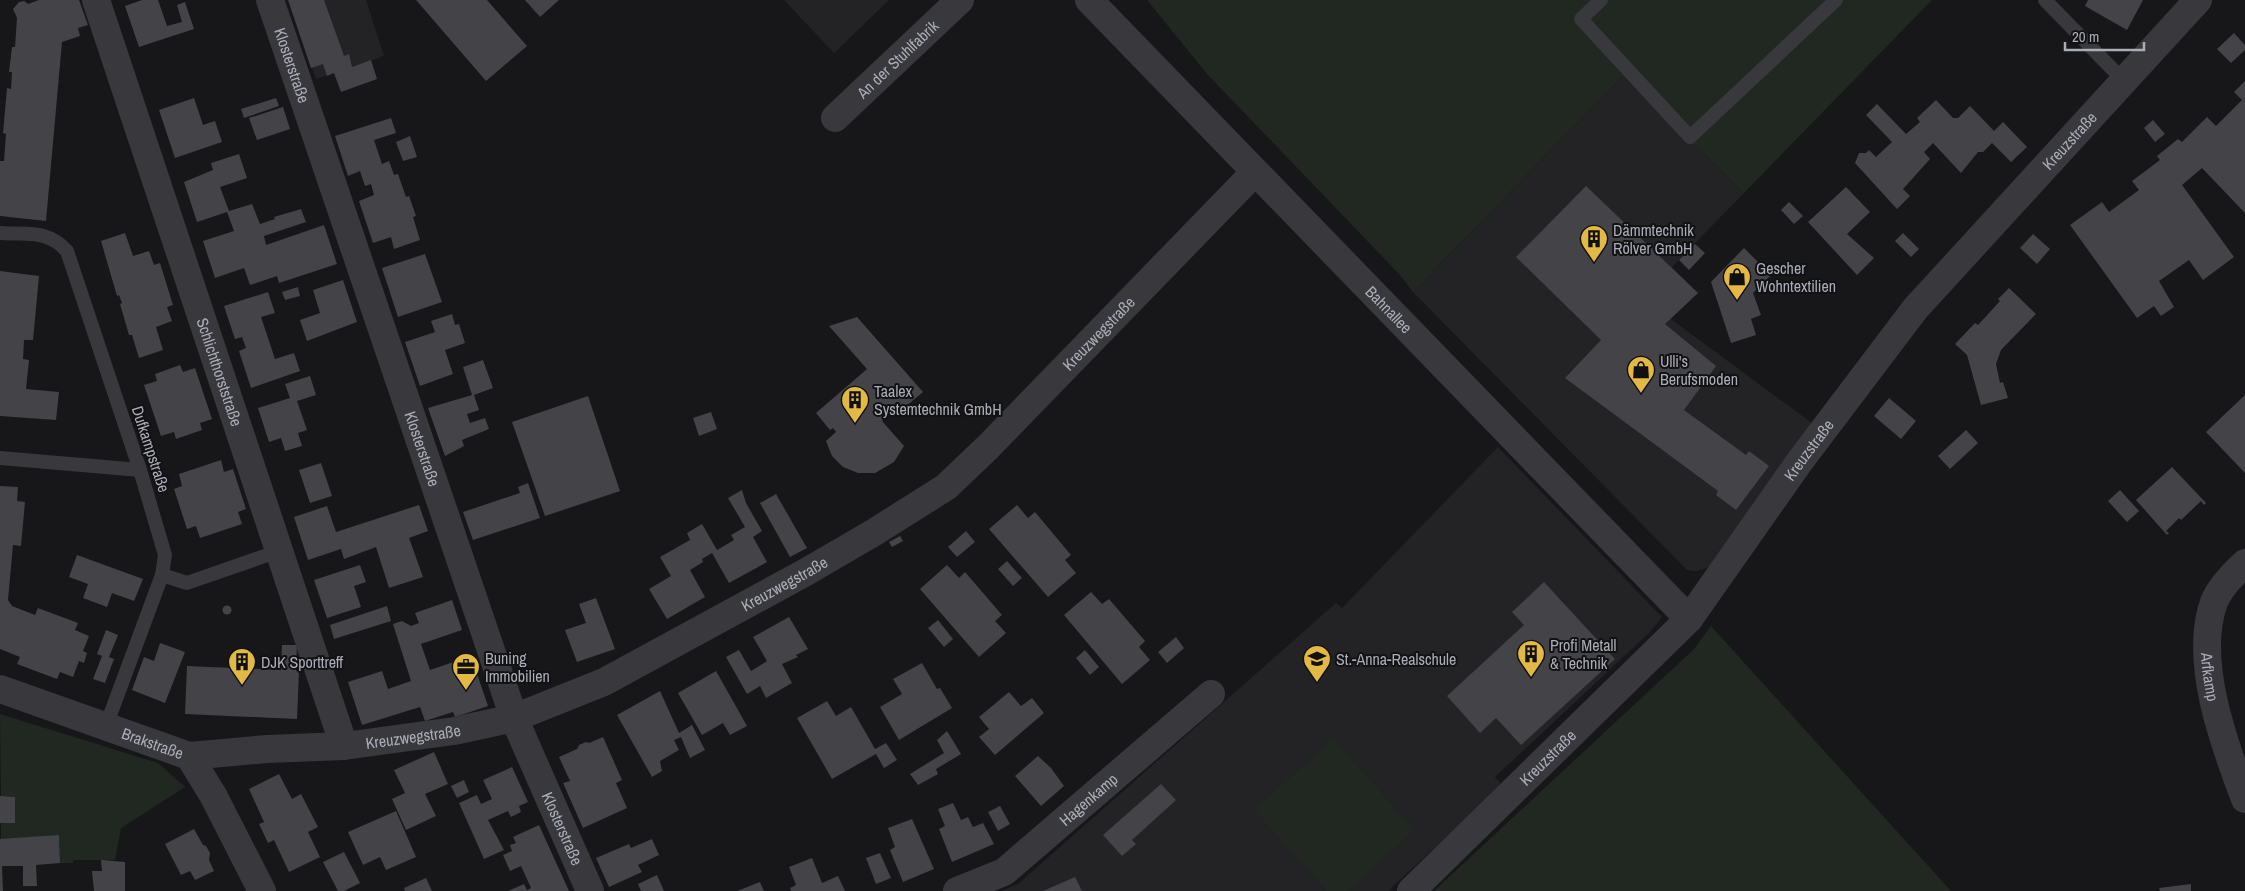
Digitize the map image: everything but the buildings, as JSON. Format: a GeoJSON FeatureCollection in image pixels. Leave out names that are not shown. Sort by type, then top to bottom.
{"type":"FeatureCollection","features":[{"type":"Feature","properties":{"kind":"street","name":"Schlichthorststraße"},"geometry":{"type":"LineString","coordinates":[[96,0],[344,746]]}},
{"type":"Feature","properties":{"kind":"street","name":"Klosterstraße"},"geometry":{"type":"LineString","coordinates":[[270,0],[514,718],[590,891]]}},
{"type":"Feature","properties":{"kind":"street","name":"An der Stuhlfabrik"},"geometry":{"type":"LineString","coordinates":[[836,118],[960,0]]}},
{"type":"Feature","properties":{"kind":"street","name":"Bahnallee"},"geometry":{"type":"LineString","coordinates":[[1089,0],[1689,619]]}},
{"type":"Feature","properties":{"kind":"street","name":"Kreuzstraße"},"geometry":{"type":"LineString","coordinates":[[1411,891],[1689,619],[1800,461],[1916,309],[2198,0]]}},
{"type":"Feature","properties":{"kind":"street","name":"Kreuzwegstraße"},"geometry":{"type":"LineString","coordinates":[[188,756],[267,749],[344,746],[454,731],[514,718],[604,682],[806,572],[946,487],[988,447],[1255,172]]}},
{"type":"Feature","properties":{"kind":"street","name":"Arfkamp"},"geometry":{"type":"LineString","coordinates":[[2245,562],[2232,575],[2215,599],[2208,625],[2208,650],[2211,686],[2232,765],[2245,799]]}},
{"type":"Feature","properties":{"kind":"street","name":"Brakstraße"},"geometry":{"type":"LineString","coordinates":[[0,689],[188,756],[213,795],[262,891]]}},
{"type":"Feature","properties":{"kind":"street","name":"Hagenkamp"},"geometry":{"type":"LineString","coordinates":[[958,891],[1004,872],[1211,694]]}},
{"type":"Feature","properties":{"kind":"lane"},"geometry":{"type":"LineString","coordinates":[[1601,0],[1581,19],[1690,137],[1836,0]]}},
{"type":"Feature","properties":{"kind":"lane"},"geometry":{"type":"LineString","coordinates":[[2045,0],[2125,82]]}},
{"type":"Feature","properties":{"kind":"lane","name":"Dufkampstraße"},"geometry":{"type":"LineString","coordinates":[[0,233],[47,236],[58,240],[68,251],[140,470],[165,555],[162,575],[106,726]]}},
{"type":"Feature","properties":{"kind":"lane"},"geometry":{"type":"LineString","coordinates":[[0,458],[140,470]]}},
{"type":"Feature","properties":{"kind":"lane"},"geometry":{"type":"LineString","coordinates":[[162,575],[187,582],[279,551]]}},
{"type":"Feature","properties":{"kind":"shaded area"},"geometry":{"type":"Polygon","coordinates":[[[289,0],[366,0],[384,56],[316,79],[289,0]]]}},
{"type":"Feature","properties":{"kind":"shaded area"},"geometry":{"type":"Polygon","coordinates":[[[784,0],[889,0],[834,53],[784,0]]]}},
{"type":"Feature","properties":{"kind":"shaded area"},"geometry":{"type":"Polygon","coordinates":[[[1147,0],[1932,0],[1744,193],[1623,76],[1413,292],[1400,275],[1207,74],[1147,0]]]}},
{"type":"Feature","properties":{"kind":"shaded area"},"geometry":{"type":"Polygon","coordinates":[[[1623,76],[1744,193],[1672,267],[1698,293],[1671,319],[1812,423],[1714,562],[1707,568],[1696,571],[1687,570],[1413,292],[1623,76]]]}},
{"type":"Feature","properties":{"kind":"shaded area","name":"St.-Anna-Realschule"},"geometry":{"type":"Polygon","coordinates":[[[1498,447],[1662,617],[1649,633],[1495,777],[1502,785],[1388,891],[1001,891],[1018,884],[1336,603],[1342,608],[1498,447]]]}},
{"type":"Feature","properties":{"kind":"shaded area"},"geometry":{"type":"Polygon","coordinates":[[[1711,626],[1951,891],[1434,891],[1694,649],[1711,626]]]}},
{"type":"Feature","properties":{"kind":"shaded area"},"geometry":{"type":"Polygon","coordinates":[[[0,714],[158,763],[185,787],[121,828],[115,860],[73,860],[73,863],[60,863],[59,836],[1,839],[1,823],[15,823],[15,797],[1,796],[0,714]]]}},
{"type":"Feature","properties":{"kind":"shaded area"},"geometry":{"type":"Polygon","coordinates":[[[1333,739],[1415,830],[1348,891],[1327,891],[1254,810],[1333,739]]]}},
{"type":"Feature","properties":{"kind":"place","name":"Dämmtechnik Rölver GmbH"},"geometry":{"type":"Point","coordinates":[1594,263]}},
{"type":"Feature","properties":{"kind":"place","name":"Gescher Wohntextilien"},"geometry":{"type":"Point","coordinates":[1737,301]}},
{"type":"Feature","properties":{"kind":"place","name":"Ulli's Berufsmoden"},"geometry":{"type":"Point","coordinates":[1641,394]}},
{"type":"Feature","properties":{"kind":"place","name":"Taalex Systemtechnik GmbH"},"geometry":{"type":"Point","coordinates":[855,424]}},
{"type":"Feature","properties":{"kind":"place","name":"Profi Metall & Technik"},"geometry":{"type":"Point","coordinates":[1531,678]}},
{"type":"Feature","properties":{"kind":"place","name":"St.-Anna-Realschule"},"geometry":{"type":"Point","coordinates":[1317,683]}},
{"type":"Feature","properties":{"kind":"place","name":"DJK Sporttreff"},"geometry":{"type":"Point","coordinates":[242,686]}},
{"type":"Feature","properties":{"kind":"place","name":"Buning Immobilien"},"geometry":{"type":"Point","coordinates":[466,691]}}]}
